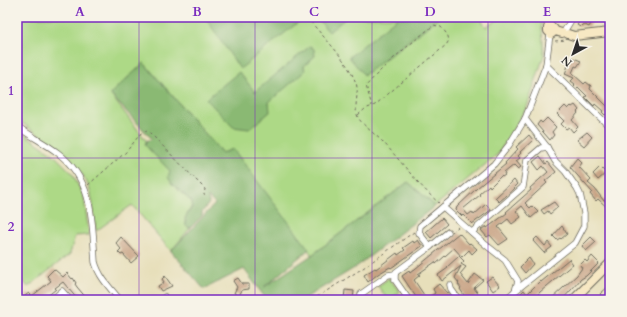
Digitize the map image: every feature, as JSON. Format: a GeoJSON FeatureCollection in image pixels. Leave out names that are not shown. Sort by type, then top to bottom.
{"type":"FeatureCollection","features":[{"type":"Feature","properties":{"kind":"street"},"geometry":{"type":"LineString","coordinates":[[546,17],[558,32],[574,36],[610,32]]}},
{"type":"Feature","properties":{"kind":"street"},"geometry":{"type":"LineString","coordinates":[[430,247],[419,233],[420,226],[494,164],[509,145],[525,119],[558,32],[573,17]]}},
{"type":"Feature","properties":{"kind":"street"},"geometry":{"type":"LineString","coordinates":[[546,66],[610,128]]}},
{"type":"Feature","properties":{"kind":"street"},"geometry":{"type":"LineString","coordinates":[[505,300],[574,243],[584,226],[584,212],[577,188],[565,171],[555,161],[547,147],[525,119]]}},
{"type":"Feature","properties":{"kind":"street"},"geometry":{"type":"LineString","coordinates":[[17,126],[65,159],[84,186],[91,211],[96,268],[100,276],[120,300]]}},
{"type":"Feature","properties":{"kind":"street"},"geometry":{"type":"LineString","coordinates":[[472,232],[523,187],[527,160],[540,148],[547,147]]}},
{"type":"Feature","properties":{"kind":"street"},"geometry":{"type":"LineString","coordinates":[[444,207],[505,260],[518,281],[516,291]]}},
{"type":"Feature","properties":{"kind":"street"},"geometry":{"type":"LineString","coordinates":[[360,300],[361,294],[388,275],[395,274],[448,232]]}},
{"type":"Feature","properties":{"kind":"street"},"geometry":{"type":"LineString","coordinates":[[573,300],[609,267]]}},
{"type":"Feature","properties":{"kind":"street"},"geometry":{"type":"LineString","coordinates":[[395,274],[395,280],[409,300]]}},
{"type":"Feature","properties":{"kind":"street"},"geometry":{"type":"LineString","coordinates":[[518,281],[526,283]]}},
{"type":"Feature","properties":{"kind":"street"},"geometry":{"type":"LineString","coordinates":[[450,285],[451,289],[459,300]]}},
{"type":"Feature","properties":{"kind":"street"},"geometry":{"type":"LineString","coordinates":[[52,300],[62,291],[70,300]]}},
{"type":"Feature","properties":{"kind":"lane"},"geometry":{"type":"LineString","coordinates":[[158,300],[165,295]]}},
{"type":"Feature","properties":{"kind":"path"},"geometry":{"type":"LineString","coordinates":[[307,17],[347,66],[353,76],[357,90],[356,108],[360,119],[397,157],[421,186],[444,207]]}},
{"type":"Feature","properties":{"kind":"path"},"geometry":{"type":"LineString","coordinates":[[358,115],[376,105],[446,45],[449,38],[441,27],[434,25],[384,66],[366,86],[372,106]]}},
{"type":"Feature","properties":{"kind":"path"},"geometry":{"type":"LineString","coordinates":[[84,186],[89,184],[126,152],[142,132],[146,131],[150,133],[203,187],[204,195]]}},
{"type":"Feature","properties":{"kind":"path"},"geometry":{"type":"LineString","coordinates":[[448,232],[452,232],[462,224]]}},
{"type":"Feature","properties":{"kind":"path"},"geometry":{"type":"LineString","coordinates":[[313,300],[363,268],[419,228]]}},
{"type":"Feature","properties":{"kind":"green space"},"geometry":{"type":"Polygon","coordinates":[[[17,17],[480,17],[486,27],[501,17],[541,17],[544,55],[527,107],[498,154],[435,206],[408,182],[312,255],[233,150],[222,153],[144,63],[110,94],[170,171],[172,184],[193,202],[185,220],[185,223],[190,228],[171,251],[132,205],[96,231],[91,194],[87,182],[80,171],[61,151],[17,119],[17,17]]]}},
{"type":"Feature","properties":{"kind":"green space"},"geometry":{"type":"Polygon","coordinates":[[[205,17],[298,17],[301,20],[240,69],[205,17]]]}},
{"type":"Feature","properties":{"kind":"green space"},"geometry":{"type":"Polygon","coordinates":[[[316,17],[347,17],[329,32],[316,17]]]}},
{"type":"Feature","properties":{"kind":"green space"},"geometry":{"type":"Polygon","coordinates":[[[397,17],[440,17],[364,75],[349,57],[397,17]]]}},
{"type":"Feature","properties":{"kind":"green space"},"geometry":{"type":"Polygon","coordinates":[[[310,46],[314,49],[315,56],[304,66],[305,71],[269,102],[270,112],[249,129],[233,127],[206,99],[239,72],[255,92],[310,46]]]}},
{"type":"Feature","properties":{"kind":"green space"},"geometry":{"type":"Polygon","coordinates":[[[144,63],[222,153],[233,149],[309,249],[264,287],[312,255],[408,182],[435,206],[356,267],[302,300],[267,300],[244,269],[204,289],[171,251],[215,204],[208,197],[209,203],[202,212],[202,216],[190,228],[186,226],[185,218],[192,207],[192,202],[172,184],[168,177],[170,171],[145,145],[146,141],[152,139],[110,94],[144,63]]]}},
{"type":"Feature","properties":{"kind":"green space"},"geometry":{"type":"Polygon","coordinates":[[[17,129],[53,154],[72,173],[84,197],[89,235],[75,236],[70,254],[28,287],[17,274],[17,129]]]}},
{"type":"Feature","properties":{"kind":"green space"},"geometry":{"type":"Polygon","coordinates":[[[389,278],[400,292],[388,300],[378,286],[389,278]]]}},
{"type":"Feature","properties":{"kind":"building"},"geometry":{"type":"Polygon","coordinates":[[[582,18],[592,22],[589,27],[582,25],[580,27],[577,25],[582,18]]]}},
{"type":"Feature","properties":{"kind":"building"},"geometry":{"type":"Polygon","coordinates":[[[571,57],[581,61],[577,67],[575,66],[572,73],[584,84],[586,82],[591,86],[590,89],[610,109],[610,119],[595,104],[594,106],[585,97],[587,96],[574,85],[575,84],[571,81],[574,78],[565,74],[571,57]]]}},
{"type":"Feature","properties":{"kind":"building"},"geometry":{"type":"Polygon","coordinates":[[[575,105],[579,110],[572,120],[578,127],[573,132],[569,127],[566,129],[561,124],[564,121],[557,114],[565,106],[568,109],[575,105]]]}},
{"type":"Feature","properties":{"kind":"building"},"geometry":{"type":"Polygon","coordinates":[[[547,118],[556,127],[552,132],[554,135],[550,140],[537,125],[540,121],[542,123],[547,118]]]}},
{"type":"Feature","properties":{"kind":"building"},"geometry":{"type":"Polygon","coordinates":[[[587,132],[592,137],[584,146],[577,140],[587,132]]]}},
{"type":"Feature","properties":{"kind":"building"},"geometry":{"type":"Polygon","coordinates":[[[529,135],[533,140],[520,152],[521,153],[518,156],[520,158],[516,161],[521,167],[518,169],[514,165],[504,173],[505,175],[502,177],[501,176],[490,187],[489,185],[479,194],[480,195],[463,209],[468,215],[472,212],[474,215],[486,204],[491,210],[472,224],[456,210],[457,207],[506,164],[505,163],[518,149],[516,147],[529,135]]]}},
{"type":"Feature","properties":{"kind":"building"},"geometry":{"type":"Polygon","coordinates":[[[540,156],[546,164],[548,162],[556,172],[545,181],[547,183],[525,203],[530,208],[532,206],[538,212],[531,218],[522,206],[516,211],[521,217],[512,224],[508,219],[498,227],[508,239],[499,245],[490,235],[487,237],[481,230],[486,226],[487,228],[507,213],[506,212],[531,190],[530,188],[548,172],[543,166],[539,170],[533,162],[540,156]]]}},
{"type":"Feature","properties":{"kind":"building"},"geometry":{"type":"Polygon","coordinates":[[[577,158],[582,163],[579,167],[591,180],[588,183],[595,189],[604,201],[610,196],[610,210],[598,199],[596,201],[590,194],[592,192],[570,167],[577,158]]]}},
{"type":"Feature","properties":{"kind":"building"},"geometry":{"type":"Polygon","coordinates":[[[600,167],[606,173],[598,180],[593,174],[600,167]]]}},
{"type":"Feature","properties":{"kind":"building"},"geometry":{"type":"Polygon","coordinates":[[[514,180],[517,184],[514,187],[515,188],[499,202],[495,198],[514,180]]]}},
{"type":"Feature","properties":{"kind":"building"},"geometry":{"type":"Polygon","coordinates":[[[554,202],[558,207],[550,214],[548,211],[544,214],[541,210],[554,202]]]}},
{"type":"Feature","properties":{"kind":"building"},"geometry":{"type":"Polygon","coordinates":[[[442,218],[447,224],[431,238],[426,232],[442,218]]]}},
{"type":"Feature","properties":{"kind":"building"},"geometry":{"type":"Polygon","coordinates":[[[562,226],[567,234],[561,239],[560,238],[557,240],[553,236],[562,226]]]}},
{"type":"Feature","properties":{"kind":"building"},"geometry":{"type":"Polygon","coordinates":[[[459,233],[469,244],[470,243],[477,249],[472,254],[469,250],[462,257],[454,248],[436,264],[435,262],[418,274],[420,275],[414,280],[426,298],[418,300],[402,276],[409,271],[410,273],[459,233]]]}},
{"type":"Feature","properties":{"kind":"building"},"geometry":{"type":"Polygon","coordinates":[[[121,237],[139,256],[131,263],[123,254],[121,255],[118,252],[121,249],[116,243],[121,237]]]}},
{"type":"Feature","properties":{"kind":"building"},"geometry":{"type":"Polygon","coordinates":[[[537,237],[545,246],[548,242],[552,247],[544,253],[533,241],[537,237]]]}},
{"type":"Feature","properties":{"kind":"building"},"geometry":{"type":"Polygon","coordinates":[[[591,237],[596,242],[586,251],[582,246],[591,237]]]}},
{"type":"Feature","properties":{"kind":"building"},"geometry":{"type":"Polygon","coordinates":[[[418,240],[422,246],[368,282],[364,275],[375,268],[376,269],[397,253],[398,255],[405,250],[403,248],[413,241],[414,243],[418,240]]]}},
{"type":"Feature","properties":{"kind":"building"},"geometry":{"type":"Polygon","coordinates":[[[459,256],[464,261],[461,264],[466,267],[460,274],[468,284],[475,274],[483,280],[474,288],[479,295],[473,300],[470,300],[467,297],[466,298],[455,278],[461,266],[442,281],[438,275],[448,268],[447,267],[459,256]]]}},
{"type":"Feature","properties":{"kind":"building"},"geometry":{"type":"Polygon","coordinates":[[[592,256],[599,263],[581,279],[562,300],[550,300],[577,275],[582,268],[580,265],[585,260],[587,262],[592,256]]]}},
{"type":"Feature","properties":{"kind":"building"},"geometry":{"type":"Polygon","coordinates":[[[529,258],[533,264],[525,273],[520,267],[529,258]]]}},
{"type":"Feature","properties":{"kind":"building"},"geometry":{"type":"Polygon","coordinates":[[[569,259],[573,264],[540,292],[533,300],[527,295],[523,297],[521,293],[524,290],[527,294],[540,281],[541,282],[569,259]]]}},
{"type":"Feature","properties":{"kind":"building"},"geometry":{"type":"Polygon","coordinates":[[[54,269],[63,277],[67,273],[72,279],[73,278],[77,287],[88,300],[78,300],[63,282],[41,300],[28,300],[24,298],[29,293],[32,296],[51,281],[47,276],[54,269]]]}},
{"type":"Feature","properties":{"kind":"building"},"geometry":{"type":"Polygon","coordinates":[[[165,276],[172,286],[161,291],[158,286],[164,282],[162,279],[165,276]]]}},
{"type":"Feature","properties":{"kind":"building"},"geometry":{"type":"Polygon","coordinates":[[[492,277],[500,286],[493,291],[486,281],[492,277]]]}},
{"type":"Feature","properties":{"kind":"building"},"geometry":{"type":"Polygon","coordinates":[[[238,278],[242,284],[249,284],[249,289],[242,290],[239,296],[234,293],[237,287],[233,281],[238,278]]]}},
{"type":"Feature","properties":{"kind":"building"},"geometry":{"type":"Polygon","coordinates":[[[439,284],[447,293],[448,292],[452,300],[444,300],[441,296],[436,300],[426,300],[435,293],[433,289],[439,284]]]}},
{"type":"Feature","properties":{"kind":"building"},"geometry":{"type":"Polygon","coordinates":[[[610,285],[610,300],[598,300],[602,296],[600,294],[610,285]]]}},
{"type":"Feature","properties":{"kind":"building"},"geometry":{"type":"Polygon","coordinates":[[[345,290],[354,291],[353,300],[344,299],[345,290]]]}}]}
